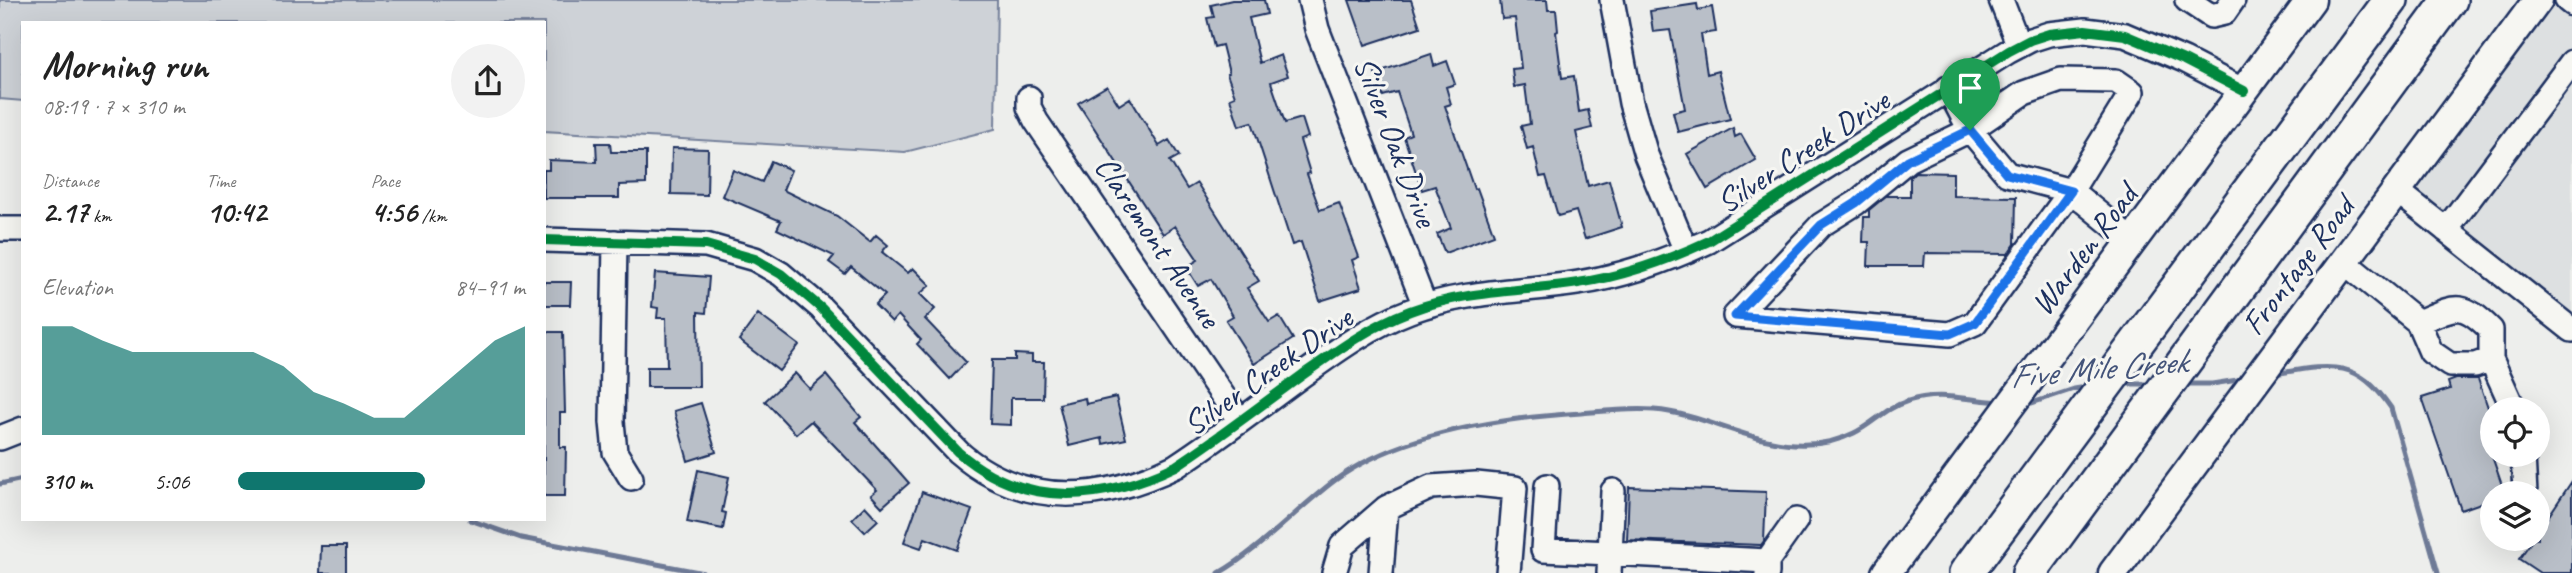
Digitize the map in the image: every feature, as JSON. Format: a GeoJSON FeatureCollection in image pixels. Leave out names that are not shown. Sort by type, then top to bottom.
{"type":"FeatureCollection","features":[{"type":"Feature","properties":{"kind":"highway"},"geometry":{"type":"LineString","coordinates":[[1966,573],[2391,0]]}},
{"type":"Feature","properties":{"kind":"highway"},"geometry":{"type":"LineString","coordinates":[[2029,573],[2450,0]]}},
{"type":"Feature","properties":{"kind":"main road","name":"Warden Road"},"geometry":{"type":"LineString","coordinates":[[1886,573],[2311,0]]}},
{"type":"Feature","properties":{"kind":"main road","name":"Frontage Road"},"geometry":{"type":"LineString","coordinates":[[2113,573],[2538,0]]}},
{"type":"Feature","properties":{"kind":"street","name":"Silver Oak Drive"},"geometry":{"type":"LineString","coordinates":[[1310,0],[1317,29],[1425,306]]}},
{"type":"Feature","properties":{"kind":"street"},"geometry":{"type":"LineString","coordinates":[[1612,0],[1631,103],[1646,155],[1662,199],[1686,251]]}},
{"type":"Feature","properties":{"kind":"street"},"geometry":{"type":"LineString","coordinates":[[2187,0],[2211,16],[2224,13],[2233,0]]}},
{"type":"Feature","properties":{"kind":"street"},"geometry":{"type":"LineString","coordinates":[[2567,0],[2572,4]]}},
{"type":"Feature","properties":{"kind":"street"},"geometry":{"type":"LineString","coordinates":[[2008,2],[2019,46]]}},
{"type":"Feature","properties":{"kind":"street","name":"Silver Creek Drive"},"geometry":{"type":"LineString","coordinates":[[546,240],[706,246],[755,260],[782,274],[821,308],[958,452],[976,467],[1014,486],[1061,495],[1097,493],[1149,479],[1176,466],[1358,336],[1388,320],[1425,306],[1471,294],[1611,277],[1667,260],[1709,241],[1948,88],[2019,46],[2049,34],[2067,31],[2108,32],[2151,45],[2244,91]]}},
{"type":"Feature","properties":{"kind":"street"},"geometry":{"type":"LineString","coordinates":[[2446,230],[2572,62]]}},
{"type":"Feature","properties":{"kind":"street"},"geometry":{"type":"LineString","coordinates":[[2061,80],[2116,81],[2132,92],[2071,191],[1975,323],[1950,334],[1735,316],[1821,225],[1856,203],[1908,160],[1970,130],[2024,93],[2061,80]]}},
{"type":"Feature","properties":{"kind":"street"},"geometry":{"type":"LineString","coordinates":[[1948,88],[1970,130],[2007,174],[2071,191],[2133,241]]}},
{"type":"Feature","properties":{"kind":"street","name":"Claremont Avenue"},"geometry":{"type":"LineString","coordinates":[[1029,98],[1029,107],[1036,121],[1240,421]]}},
{"type":"Feature","properties":{"kind":"street"},"geometry":{"type":"LineString","coordinates":[[2396,190],[2569,322]]}},
{"type":"Feature","properties":{"kind":"street"},"geometry":{"type":"LineString","coordinates":[[0,229],[21,229]]}},
{"type":"Feature","properties":{"kind":"street"},"geometry":{"type":"LineString","coordinates":[[615,242],[612,422],[615,453],[631,478]]}},
{"type":"Feature","properties":{"kind":"street"},"geometry":{"type":"LineString","coordinates":[[2343,261],[2418,321],[2431,352],[2450,365],[2475,365],[2491,359]]}},
{"type":"Feature","properties":{"kind":"street"},"geometry":{"type":"LineString","coordinates":[[2418,321],[2453,308],[2472,311],[2491,330],[2491,359],[2508,397]]}},
{"type":"Feature","properties":{"kind":"street"},"geometry":{"type":"LineString","coordinates":[[0,438],[21,430]]}},
{"type":"Feature","properties":{"kind":"street"},"geometry":{"type":"LineString","coordinates":[[1334,573],[1342,545],[1386,508],[1431,487],[1476,484],[1515,488],[1508,573]]}},
{"type":"Feature","properties":{"kind":"street"},"geometry":{"type":"LineString","coordinates":[[1547,486],[1543,550],[1610,563],[1767,567],[1796,520]]}},
{"type":"Feature","properties":{"kind":"street"},"geometry":{"type":"LineString","coordinates":[[1610,563],[1613,491]]}},
{"type":"Feature","properties":{"kind":"street"},"geometry":{"type":"LineString","coordinates":[[1381,573],[1386,508]]}},
{"type":"Feature","properties":{"kind":"shaded area"},"geometry":{"type":"Polygon","coordinates":[[[0,0],[997,0],[995,129],[905,152],[546,131],[546,21],[21,21],[21,101],[0,99],[0,0]]]}},
{"type":"Feature","properties":{"kind":"shaded area"},"geometry":{"type":"Polygon","coordinates":[[[2538,0],[2572,0],[2572,330],[2396,190],[2538,0]]]}},
{"type":"Feature","properties":{"kind":"building"},"geometry":{"type":"Polygon","coordinates":[[[1232,0],[1264,0],[1267,14],[1249,18],[1260,63],[1281,55],[1288,76],[1271,82],[1285,123],[1302,118],[1308,137],[1300,140],[1310,173],[1307,174],[1320,210],[1339,203],[1359,257],[1352,260],[1361,288],[1320,301],[1301,242],[1292,245],[1252,122],[1239,126],[1230,98],[1235,96],[1227,74],[1229,73],[1222,45],[1214,47],[1207,18],[1214,17],[1211,5],[1232,0]]]}},
{"type":"Feature","properties":{"kind":"building"},"geometry":{"type":"Polygon","coordinates":[[[1349,0],[1411,0],[1420,27],[1365,45],[1349,0]]]}},
{"type":"Feature","properties":{"kind":"building"},"geometry":{"type":"Polygon","coordinates":[[[1500,0],[1547,0],[1548,10],[1556,10],[1562,78],[1574,76],[1579,112],[1588,110],[1592,128],[1576,132],[1588,186],[1609,180],[1622,227],[1585,239],[1576,211],[1558,216],[1546,176],[1540,177],[1533,147],[1527,149],[1521,126],[1530,124],[1525,85],[1514,87],[1512,69],[1521,68],[1515,18],[1502,19],[1500,0]]]}},
{"type":"Feature","properties":{"kind":"building"},"geometry":{"type":"Polygon","coordinates":[[[1697,4],[1698,10],[1712,7],[1716,32],[1701,34],[1707,74],[1718,71],[1730,119],[1678,132],[1673,112],[1685,109],[1670,30],[1653,32],[1650,11],[1697,4]]]}},
{"type":"Feature","properties":{"kind":"building"},"geometry":{"type":"Polygon","coordinates":[[[1431,54],[1434,66],[1447,61],[1455,84],[1446,87],[1451,104],[1445,106],[1474,189],[1477,188],[1494,235],[1445,253],[1437,234],[1451,228],[1435,186],[1422,190],[1404,137],[1411,134],[1397,92],[1383,96],[1375,73],[1431,54]]]}},
{"type":"Feature","properties":{"kind":"building"},"geometry":{"type":"Polygon","coordinates":[[[1107,86],[1119,105],[1130,98],[1159,146],[1169,140],[1179,156],[1170,161],[1187,189],[1197,183],[1259,281],[1247,288],[1269,322],[1279,316],[1293,339],[1254,364],[1226,320],[1233,316],[1211,279],[1198,286],[1186,267],[1198,260],[1175,226],[1163,234],[1078,103],[1107,86]]]}},
{"type":"Feature","properties":{"kind":"building"},"geometry":{"type":"Polygon","coordinates":[[[1733,128],[1735,137],[1741,134],[1756,160],[1707,189],[1687,154],[1733,128]]]}},
{"type":"Feature","properties":{"kind":"building"},"geometry":{"type":"Polygon","coordinates":[[[596,143],[610,143],[611,152],[646,152],[646,184],[619,185],[619,198],[546,198],[546,170],[549,170],[549,160],[597,162],[596,143]]]}},
{"type":"Feature","properties":{"kind":"building"},"geometry":{"type":"Polygon","coordinates":[[[672,148],[708,149],[707,195],[671,194],[672,148]]]}},
{"type":"Feature","properties":{"kind":"building"},"geometry":{"type":"Polygon","coordinates":[[[771,161],[791,170],[783,190],[837,216],[870,242],[876,235],[888,245],[882,252],[908,273],[913,268],[930,285],[920,294],[935,309],[925,319],[966,362],[950,379],[917,344],[921,340],[898,315],[892,322],[875,305],[885,295],[851,267],[845,274],[829,262],[834,256],[777,229],[781,221],[722,196],[733,170],[762,182],[771,161]]]}},
{"type":"Feature","properties":{"kind":"building"},"geometry":{"type":"Polygon","coordinates":[[[1915,172],[1953,173],[1953,196],[2016,197],[2015,244],[2008,254],[1925,253],[1924,266],[1868,266],[1869,242],[1863,242],[1864,217],[1869,217],[1869,210],[1886,196],[1910,196],[1910,177],[1915,172]]]}},
{"type":"Feature","properties":{"kind":"building"},"geometry":{"type":"Polygon","coordinates":[[[655,273],[709,277],[706,313],[698,312],[699,387],[647,387],[647,367],[667,367],[666,318],[657,318],[658,308],[652,307],[655,273]]]}},
{"type":"Feature","properties":{"kind":"building"},"geometry":{"type":"Polygon","coordinates":[[[546,282],[571,282],[570,305],[546,305],[546,282]]]}},
{"type":"Feature","properties":{"kind":"building"},"geometry":{"type":"Polygon","coordinates":[[[758,314],[799,345],[779,371],[739,340],[758,314]]]}},
{"type":"Feature","properties":{"kind":"building"},"geometry":{"type":"Polygon","coordinates":[[[546,332],[563,332],[565,413],[560,413],[560,447],[566,447],[565,496],[546,496],[546,332]]]}},
{"type":"Feature","properties":{"kind":"building"},"geometry":{"type":"Polygon","coordinates":[[[1015,354],[1032,355],[1032,362],[1044,362],[1043,398],[1011,398],[1011,425],[990,424],[992,360],[1015,360],[1015,354]]]}},
{"type":"Feature","properties":{"kind":"building"},"geometry":{"type":"Polygon","coordinates":[[[795,373],[810,389],[826,375],[861,417],[855,422],[909,483],[882,507],[871,495],[877,490],[811,421],[796,434],[765,401],[795,373]]]}},
{"type":"Feature","properties":{"kind":"building"},"geometry":{"type":"Polygon","coordinates":[[[2456,379],[2478,379],[2484,397],[2480,397],[2480,467],[2496,467],[2501,481],[2480,481],[2480,503],[2461,510],[2422,398],[2450,389],[2448,382],[2456,379]]]}},
{"type":"Feature","properties":{"kind":"building"},"geometry":{"type":"Polygon","coordinates":[[[1116,397],[1126,439],[1103,444],[1102,438],[1069,446],[1059,404],[1085,398],[1086,404],[1116,397]]]}},
{"type":"Feature","properties":{"kind":"building"},"geometry":{"type":"Polygon","coordinates":[[[701,403],[716,452],[688,461],[674,411],[701,403]]]}},
{"type":"Feature","properties":{"kind":"building"},"geometry":{"type":"Polygon","coordinates":[[[698,470],[729,477],[722,512],[726,513],[723,529],[687,522],[698,470]]]}},
{"type":"Feature","properties":{"kind":"building"},"geometry":{"type":"Polygon","coordinates":[[[2572,481],[2572,573],[2540,573],[2519,559],[2525,551],[2550,551],[2550,514],[2572,481]]]}},
{"type":"Feature","properties":{"kind":"building"},"geometry":{"type":"Polygon","coordinates":[[[1629,487],[1766,492],[1764,541],[1761,545],[1627,540],[1629,487]]]}},
{"type":"Feature","properties":{"kind":"building"},"geometry":{"type":"Polygon","coordinates":[[[922,492],[972,510],[957,550],[925,538],[921,548],[904,542],[922,492]]]}},
{"type":"Feature","properties":{"kind":"building"},"geometry":{"type":"Polygon","coordinates":[[[865,506],[878,520],[865,532],[852,519],[865,506]]]}},
{"type":"Feature","properties":{"kind":"building"},"geometry":{"type":"Polygon","coordinates":[[[321,546],[346,546],[346,573],[320,573],[321,546]]]}},
{"type":"Feature","properties":{"kind":"waterway","name":"Five Mile Creek"},"geometry":{"type":"LineString","coordinates":[[2274,374],[2311,368],[2340,368],[2366,380],[2378,392],[2391,408],[2438,573]]}},
{"type":"Feature","properties":{"kind":"waterway","name":"Five Mile Creek"},"geometry":{"type":"LineString","coordinates":[[2184,384],[2212,384],[2244,379]]}},
{"type":"Feature","properties":{"kind":"waterway","name":"Five Mile Creek"},"geometry":{"type":"LineString","coordinates":[[2121,384],[2153,384]]}},
{"type":"Feature","properties":{"kind":"waterway","name":"Five Mile Creek"},"geometry":{"type":"LineString","coordinates":[[2026,403],[2087,387]]}},
{"type":"Feature","properties":{"kind":"waterway","name":"Five Mile Creek"},"geometry":{"type":"LineString","coordinates":[[1219,573],[1248,553],[1334,481],[1360,465],[1389,451],[1452,431],[1550,415],[1645,409],[1693,417],[1769,441],[1814,444],[1849,435],[1893,408],[1920,398],[1943,396],[2002,402]]}},
{"type":"Feature","properties":{"kind":"waterway","name":"Five Mile Creek"},"geometry":{"type":"LineString","coordinates":[[0,484],[21,479]]}},
{"type":"Feature","properties":{"kind":"waterway","name":"Five Mile Creek"},"geometry":{"type":"LineString","coordinates":[[473,521],[521,538],[704,573]]}},
{"type":"Feature","properties":{"kind":"cycle path"},"geometry":{"type":"LineString","coordinates":[[546,240],[706,245],[755,259],[781,274],[821,308],[958,452],[983,470],[1009,483],[1036,491],[1064,494],[1091,492],[1120,487],[1176,466],[1340,348],[1410,311],[1473,295],[1578,283],[1612,276],[1661,261],[1709,241],[2030,40],[2049,34],[2085,30],[2125,35],[2184,60],[2244,91]]}},
{"type":"Feature","properties":{"kind":"route"},"geometry":{"type":"LineString","coordinates":[[1970,130],[2007,174],[2071,191],[1975,323],[1950,334],[1735,316],[1821,225],[1856,203],[1908,160],[1970,130]]}}]}
